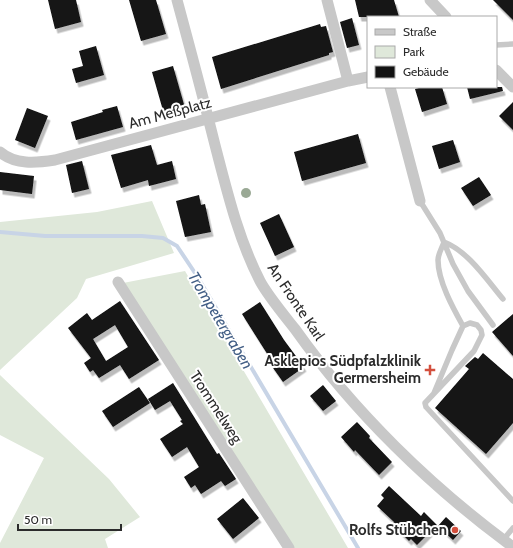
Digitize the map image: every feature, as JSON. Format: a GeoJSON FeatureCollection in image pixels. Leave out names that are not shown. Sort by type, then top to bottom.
{"type":"FeatureCollection","features":[{"type":"Feature","properties":{"kind":"street","name":"An Fronte Karl"},"geometry":{"type":"LineString","coordinates":[[177,0],[238,228],[260,282],[308,348],[348,396],[385,436],[456,502],[513,547]]}},
{"type":"Feature","properties":{"kind":"street"},"geometry":{"type":"LineString","coordinates":[[327,0],[348,81]]}},
{"type":"Feature","properties":{"kind":"street"},"geometry":{"type":"LineString","coordinates":[[430,0],[445,16]]}},
{"type":"Feature","properties":{"kind":"street"},"geometry":{"type":"LineString","coordinates":[[497,71],[513,87]]}},
{"type":"Feature","properties":{"kind":"street","name":"Am Meßplatz"},"geometry":{"type":"LineString","coordinates":[[0,152],[9,158],[31,163],[55,160],[208,118],[367,77]]}},
{"type":"Feature","properties":{"kind":"street"},"geometry":{"type":"LineString","coordinates":[[390,88],[420,201]]}},
{"type":"Feature","properties":{"kind":"street","name":"Trommelweg"},"geometry":{"type":"LineString","coordinates":[[118,282],[289,548]]}},
{"type":"Feature","properties":{"kind":"lane"},"geometry":{"type":"LineString","coordinates":[[497,45],[513,44]]}},
{"type":"Feature","properties":{"kind":"lane"},"geometry":{"type":"LineString","coordinates":[[420,201],[444,242],[453,264],[468,291],[493,325]]}},
{"type":"Feature","properties":{"kind":"lane"},"geometry":{"type":"LineString","coordinates":[[444,242],[455,246],[503,299]]}},
{"type":"Feature","properties":{"kind":"lane"},"geometry":{"type":"LineString","coordinates":[[444,242],[438,258],[441,275],[449,299],[463,326]]}},
{"type":"Feature","properties":{"kind":"lane"},"geometry":{"type":"LineString","coordinates":[[434,393],[463,326],[470,323],[477,325],[481,330],[482,335],[474,351],[425,403],[428,410],[513,501]]}},
{"type":"Feature","properties":{"kind":"lane"},"geometry":{"type":"LineString","coordinates":[[503,540],[513,528]]}},
{"type":"Feature","properties":{"kind":"green space"},"geometry":{"type":"Polygon","coordinates":[[[152,201],[174,253],[86,279],[77,298],[0,370],[0,222],[97,212],[152,201]]]}},
{"type":"Feature","properties":{"kind":"green space"},"geometry":{"type":"Polygon","coordinates":[[[185,271],[348,548],[294,548],[123,283],[185,271]]]}},
{"type":"Feature","properties":{"kind":"green space"},"geometry":{"type":"Polygon","coordinates":[[[0,375],[109,479],[140,517],[105,539],[108,548],[0,548],[0,543],[44,458],[0,435],[0,375]]]}},
{"type":"Feature","properties":{"kind":"building"},"geometry":{"type":"Polygon","coordinates":[[[48,0],[76,0],[81,22],[55,29],[48,0]]]}},
{"type":"Feature","properties":{"kind":"building"},"geometry":{"type":"Polygon","coordinates":[[[129,0],[156,0],[166,34],[141,41],[129,0]]]}},
{"type":"Feature","properties":{"kind":"building"},"geometry":{"type":"Polygon","coordinates":[[[355,0],[394,0],[399,16],[367,16],[359,17],[355,0]]]}},
{"type":"Feature","properties":{"kind":"building"},"geometry":{"type":"Polygon","coordinates":[[[493,0],[513,0],[513,20],[493,0]]]}},
{"type":"Feature","properties":{"kind":"building"},"geometry":{"type":"Polygon","coordinates":[[[352,18],[359,45],[347,48],[340,22],[352,18]]]}},
{"type":"Feature","properties":{"kind":"building"},"geometry":{"type":"Polygon","coordinates":[[[320,24],[321,27],[326,26],[333,52],[329,53],[329,55],[221,89],[212,57],[320,24]]]}},
{"type":"Feature","properties":{"kind":"building"},"geometry":{"type":"Polygon","coordinates":[[[96,46],[104,75],[76,83],[72,69],[83,66],[79,51],[96,46]]]}},
{"type":"Feature","properties":{"kind":"building"},"geometry":{"type":"Polygon","coordinates":[[[173,66],[185,108],[164,114],[152,72],[173,66]]]}},
{"type":"Feature","properties":{"kind":"building"},"geometry":{"type":"Polygon","coordinates":[[[502,87],[503,91],[470,99],[467,88],[502,87]]]}},
{"type":"Feature","properties":{"kind":"building"},"geometry":{"type":"Polygon","coordinates":[[[442,88],[447,104],[422,112],[415,89],[442,88]]]}},
{"type":"Feature","properties":{"kind":"building"},"geometry":{"type":"Polygon","coordinates":[[[513,102],[513,130],[499,116],[513,102]]]}},
{"type":"Feature","properties":{"kind":"building"},"geometry":{"type":"Polygon","coordinates":[[[117,106],[123,127],[76,140],[71,122],[117,106]]]}},
{"type":"Feature","properties":{"kind":"building"},"geometry":{"type":"Polygon","coordinates":[[[27,108],[48,116],[35,148],[15,140],[27,108]]]}},
{"type":"Feature","properties":{"kind":"building"},"geometry":{"type":"Polygon","coordinates":[[[358,134],[366,163],[302,181],[294,152],[358,134]]]}},
{"type":"Feature","properties":{"kind":"building"},"geometry":{"type":"Polygon","coordinates":[[[453,140],[460,162],[439,169],[432,146],[453,140]]]}},
{"type":"Feature","properties":{"kind":"building"},"geometry":{"type":"Polygon","coordinates":[[[151,145],[157,165],[172,161],[176,179],[149,186],[148,180],[121,188],[111,155],[151,145]]]}},
{"type":"Feature","properties":{"kind":"building"},"geometry":{"type":"Polygon","coordinates":[[[82,161],[89,189],[72,193],[66,165],[82,161]]]}},
{"type":"Feature","properties":{"kind":"building"},"geometry":{"type":"Polygon","coordinates":[[[0,172],[34,176],[32,194],[0,190],[0,172]]]}},
{"type":"Feature","properties":{"kind":"building"},"geometry":{"type":"Polygon","coordinates":[[[479,177],[491,195],[473,206],[461,188],[479,177]]]}},
{"type":"Feature","properties":{"kind":"building"},"geometry":{"type":"Polygon","coordinates":[[[199,195],[201,205],[205,204],[211,232],[185,237],[176,201],[199,195]]]}},
{"type":"Feature","properties":{"kind":"building"},"geometry":{"type":"Polygon","coordinates":[[[279,214],[294,247],[275,256],[260,223],[279,214]]]}},
{"type":"Feature","properties":{"kind":"building"},"geometry":{"type":"Polygon","coordinates":[[[120,301],[159,360],[129,379],[120,365],[99,378],[93,370],[90,372],[84,363],[91,358],[68,328],[87,313],[92,320],[120,301]],[[115,325],[93,339],[106,361],[128,347],[115,325]]]}},
{"type":"Feature","properties":{"kind":"building"},"geometry":{"type":"Polygon","coordinates":[[[260,302],[284,340],[304,367],[283,382],[271,365],[273,363],[242,314],[260,302]]]}},
{"type":"Feature","properties":{"kind":"building"},"geometry":{"type":"Polygon","coordinates":[[[513,314],[513,356],[492,332],[513,314]]]}},
{"type":"Feature","properties":{"kind":"building"},"geometry":{"type":"Polygon","coordinates":[[[483,353],[513,379],[513,423],[486,454],[435,408],[469,369],[465,366],[475,357],[478,359],[483,353]]]}},
{"type":"Feature","properties":{"kind":"building"},"geometry":{"type":"Polygon","coordinates":[[[173,383],[217,454],[219,453],[236,479],[225,486],[221,481],[201,494],[195,485],[191,488],[184,477],[199,467],[187,447],[172,457],[160,439],[183,424],[180,421],[182,420],[170,401],[155,410],[148,399],[173,383]]]}},
{"type":"Feature","properties":{"kind":"building"},"geometry":{"type":"Polygon","coordinates":[[[323,385],[336,401],[323,411],[310,396],[323,385]]]}},
{"type":"Feature","properties":{"kind":"building"},"geometry":{"type":"Polygon","coordinates":[[[139,387],[150,403],[113,427],[102,411],[139,387]]]}},
{"type":"Feature","properties":{"kind":"building"},"geometry":{"type":"Polygon","coordinates":[[[357,422],[370,436],[369,438],[392,462],[379,475],[355,450],[354,452],[341,437],[357,422]]]}},
{"type":"Feature","properties":{"kind":"building"},"geometry":{"type":"Polygon","coordinates":[[[389,486],[421,516],[424,512],[437,525],[417,545],[411,539],[409,541],[392,524],[394,522],[377,506],[384,498],[381,495],[389,486]]]}},
{"type":"Feature","properties":{"kind":"building"},"geometry":{"type":"Polygon","coordinates":[[[243,498],[259,518],[233,539],[217,519],[243,498]]]}},
{"type":"Feature","properties":{"kind":"building"},"geometry":{"type":"Polygon","coordinates":[[[446,517],[461,531],[453,540],[438,526],[446,517]]]}},
{"type":"Feature","properties":{"kind":"waterway","name":"Trompetergraben"},"geometry":{"type":"LineString","coordinates":[[0,232],[45,236],[142,236],[163,238],[177,246],[197,276],[358,548]]}},
{"type":"Feature","properties":{"kind":"place","name":"Asklepios Südpfalzklinik Germersheim"},"geometry":{"type":"Point","coordinates":[430,370]}},
{"type":"Feature","properties":{"kind":"place","name":"Rolfs Stübchen"},"geometry":{"type":"Point","coordinates":[455,530]}}]}
